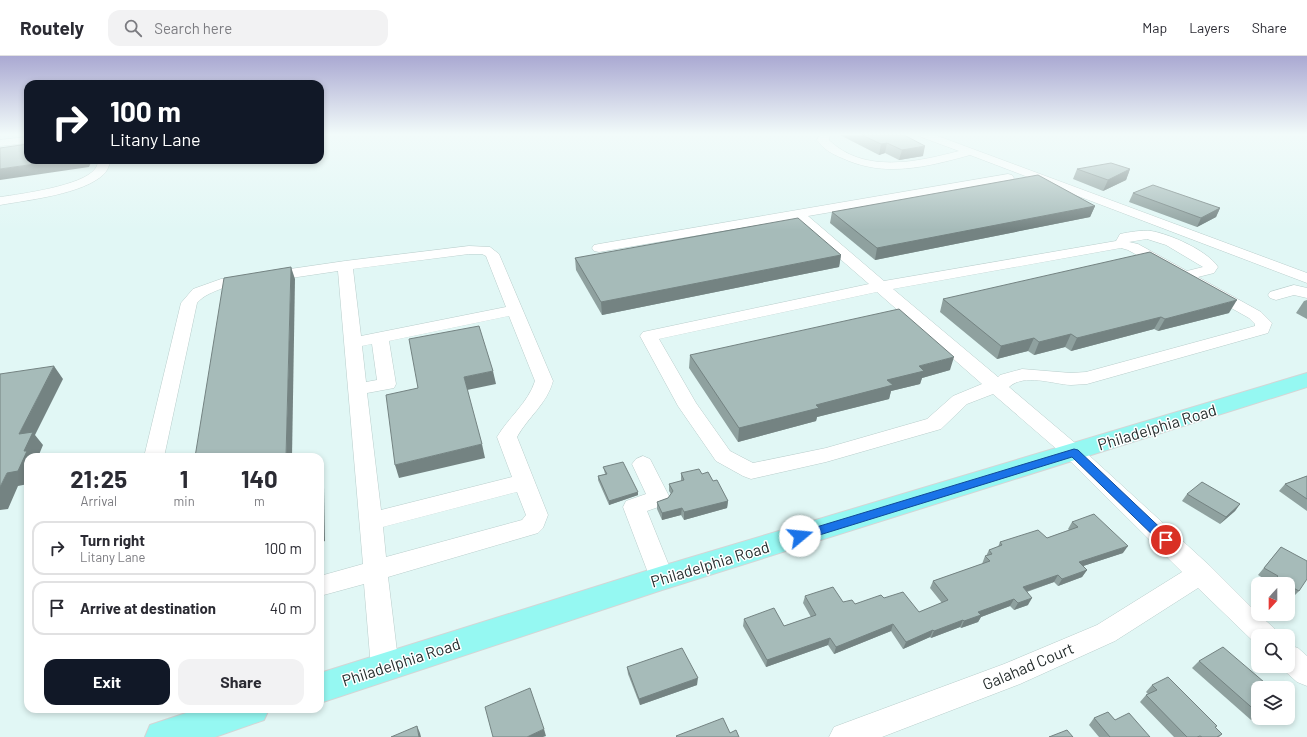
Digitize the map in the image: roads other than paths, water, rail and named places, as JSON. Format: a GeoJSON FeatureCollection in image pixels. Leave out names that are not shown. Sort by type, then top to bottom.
{"type":"FeatureCollection","features":[{"type":"Feature","properties":{"kind":"main road","name":"Philadelphia Road"},"geometry":{"type":"LineString","coordinates":[[324,687],[662,578],[1074,453],[1307,380]]}},
{"type":"Feature","properties":{"kind":"main road"},"geometry":{"type":"LineString","coordinates":[[162,737],[239,713]]}},
{"type":"Feature","properties":{"kind":"street"},"geometry":{"type":"LineString","coordinates":[[0,200],[57,190],[88,178],[100,171],[102,167]]}},
{"type":"Feature","properties":{"kind":"street"},"geometry":{"type":"LineString","coordinates":[[1013,167],[1307,278]]}},
{"type":"Feature","properties":{"kind":"street"},"geometry":{"type":"LineString","coordinates":[[0,189],[88,178]]}},
{"type":"Feature","properties":{"kind":"street"},"geometry":{"type":"LineString","coordinates":[[600,248],[1008,178]]}},
{"type":"Feature","properties":{"kind":"street"},"geometry":{"type":"LineString","coordinates":[[797,214],[1074,453],[1258,629]]}},
{"type":"Feature","properties":{"kind":"street"},"geometry":{"type":"LineString","coordinates":[[1122,244],[1125,237],[1138,235],[1159,237],[1207,262],[1211,267],[1209,270],[1185,276]]}},
{"type":"Feature","properties":{"kind":"street"},"geometry":{"type":"LineString","coordinates":[[1122,244],[1133,247],[1255,315],[1264,323],[1262,329],[1087,378],[1071,379],[1037,375],[1007,379],[998,387],[986,388],[960,400],[934,424],[826,455],[751,471],[723,456],[688,406],[649,336],[882,286],[1122,244]]}},
{"type":"Feature","properties":{"kind":"street"},"geometry":{"type":"LineString","coordinates":[[155,453],[189,303],[194,295],[205,289],[221,284],[345,265],[469,250],[485,250],[492,254],[544,381],[543,390],[511,429],[507,437],[536,515],[535,522],[530,527],[324,585]]}},
{"type":"Feature","properties":{"kind":"street"},"geometry":{"type":"LineString","coordinates":[[345,265],[385,668]]}},
{"type":"Feature","properties":{"kind":"street"},"geometry":{"type":"LineString","coordinates":[[1276,295],[1294,290],[1307,293]]}},
{"type":"Feature","properties":{"kind":"street"},"geometry":{"type":"LineString","coordinates":[[353,343],[515,310]]}},
{"type":"Feature","properties":{"kind":"street"},"geometry":{"type":"LineString","coordinates":[[357,389],[387,384],[380,337]]}},
{"type":"Feature","properties":{"kind":"street"},"geometry":{"type":"LineString","coordinates":[[643,464],[659,498],[634,507],[662,578]]}},
{"type":"Feature","properties":{"kind":"street"},"geometry":{"type":"LineString","coordinates":[[370,521],[524,482]]}},
{"type":"Feature","properties":{"kind":"street","name":"Galahad Court"},"geometry":{"type":"LineString","coordinates":[[844,737],[1010,675],[1106,633],[1201,573]]}},
{"type":"Feature","properties":{"kind":"street"},"geometry":{"type":"LineString","coordinates":[[1295,663],[1307,673]]}}]}
